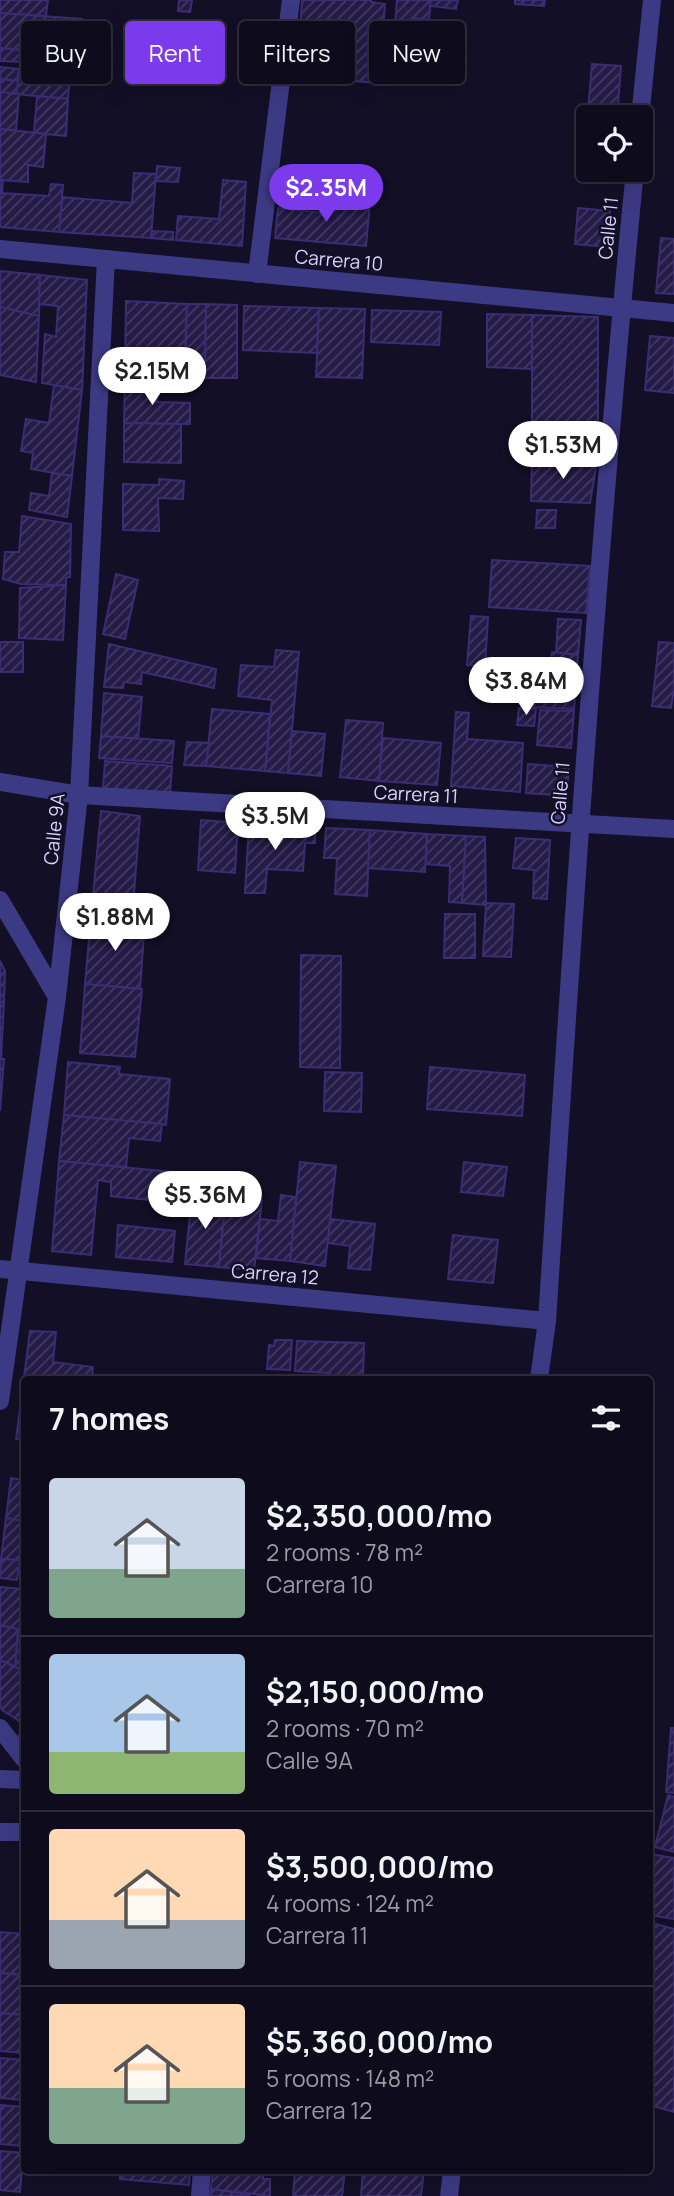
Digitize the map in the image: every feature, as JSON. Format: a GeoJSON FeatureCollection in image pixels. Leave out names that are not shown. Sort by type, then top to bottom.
{"type":"FeatureCollection","features":[{"type":"Feature","properties":{"kind":"street"},"geometry":{"type":"LineString","coordinates":[[257,274],[291,0]]}},
{"type":"Feature","properties":{"kind":"street"},"geometry":{"type":"LineString","coordinates":[[641,105],[652,0]]}},
{"type":"Feature","properties":{"kind":"street","name":"Calle 11"},"geometry":{"type":"LineString","coordinates":[[540,1376],[547,1321],[579,824],[634,182]]}},
{"type":"Feature","properties":{"kind":"street","name":"Carrera 10"},"geometry":{"type":"LineString","coordinates":[[0,249],[674,313]]}},
{"type":"Feature","properties":{"kind":"street","name":"Calle 9A"},"geometry":{"type":"LineString","coordinates":[[0,1401],[9,1270],[57,997],[79,795],[106,259]]}},
{"type":"Feature","properties":{"kind":"street","name":"Carrera 11"},"geometry":{"type":"LineString","coordinates":[[0,782],[79,795],[674,829]]}},
{"type":"Feature","properties":{"kind":"street"},"geometry":{"type":"LineString","coordinates":[[0,900],[57,997]]}},
{"type":"Feature","properties":{"kind":"street","name":"Carrera 12"},"geometry":{"type":"LineString","coordinates":[[9,1270],[547,1321]]}},
{"type":"Feature","properties":{"kind":"street"},"geometry":{"type":"LineString","coordinates":[[0,1728],[21,1755]]}},
{"type":"Feature","properties":{"kind":"street"},"geometry":{"type":"LineString","coordinates":[[0,1779],[21,1780]]}},
{"type":"Feature","properties":{"kind":"street"},"geometry":{"type":"LineString","coordinates":[[0,1832],[21,1832]]}},
{"type":"Feature","properties":{"kind":"street"},"geometry":{"type":"LineString","coordinates":[[200,2196],[202,2174]]}},
{"type":"Feature","properties":{"kind":"street"},"geometry":{"type":"LineString","coordinates":[[449,2196],[452,2174]]}},
{"type":"Feature","properties":{"kind":"building"},"geometry":{"type":"Polygon","coordinates":[[[0,0],[48,0],[46,16],[0,13],[0,0]]]}},
{"type":"Feature","properties":{"kind":"building"},"geometry":{"type":"Polygon","coordinates":[[[179,0],[192,0],[190,12],[178,11],[179,0]]]}},
{"type":"Feature","properties":{"kind":"building"},"geometry":{"type":"Polygon","coordinates":[[[302,0],[371,0],[385,4],[384,21],[369,21],[369,82],[355,81],[355,21],[301,21],[302,0]]]}},
{"type":"Feature","properties":{"kind":"building"},"geometry":{"type":"Polygon","coordinates":[[[397,0],[431,0],[429,20],[414,18],[414,21],[395,21],[397,0]]]}},
{"type":"Feature","properties":{"kind":"building"},"geometry":{"type":"Polygon","coordinates":[[[431,0],[458,0],[456,9],[430,6],[431,0]]]}},
{"type":"Feature","properties":{"kind":"building"},"geometry":{"type":"Polygon","coordinates":[[[515,0],[545,0],[544,6],[515,4],[515,0]]]}},
{"type":"Feature","properties":{"kind":"building"},"geometry":{"type":"Polygon","coordinates":[[[0,13],[82,19],[21,21],[21,50],[0,48],[0,13]]]}},
{"type":"Feature","properties":{"kind":"building"},"geometry":{"type":"Polygon","coordinates":[[[0,48],[21,50],[21,62],[0,61],[0,48]]]}},
{"type":"Feature","properties":{"kind":"building"},"geometry":{"type":"Polygon","coordinates":[[[592,64],[621,66],[618,105],[588,105],[592,64]]]}},
{"type":"Feature","properties":{"kind":"building"},"geometry":{"type":"Polygon","coordinates":[[[0,67],[19,69],[18,81],[0,79],[0,67]]]}},
{"type":"Feature","properties":{"kind":"building"},"geometry":{"type":"Polygon","coordinates":[[[19,69],[21,84],[69,84],[68,99],[16,94],[19,69]]]}},
{"type":"Feature","properties":{"kind":"building"},"geometry":{"type":"Polygon","coordinates":[[[0,79],[18,81],[16,94],[0,92],[0,79]]]}},
{"type":"Feature","properties":{"kind":"building"},"geometry":{"type":"Polygon","coordinates":[[[0,92],[19,94],[16,131],[0,129],[0,92]]]}},
{"type":"Feature","properties":{"kind":"building"},"geometry":{"type":"Polygon","coordinates":[[[37,96],[68,99],[66,136],[34,133],[37,96]]]}},
{"type":"Feature","properties":{"kind":"building"},"geometry":{"type":"Polygon","coordinates":[[[0,129],[46,134],[43,167],[28,165],[28,182],[0,180],[0,129]]]}},
{"type":"Feature","properties":{"kind":"building"},"geometry":{"type":"Polygon","coordinates":[[[157,166],[180,168],[178,182],[156,181],[157,166]]]}},
{"type":"Feature","properties":{"kind":"building"},"geometry":{"type":"Polygon","coordinates":[[[134,173],[156,174],[151,238],[59,232],[62,197],[132,203],[134,173]]]}},
{"type":"Feature","properties":{"kind":"building"},"geometry":{"type":"Polygon","coordinates":[[[0,180],[3,180],[2,193],[49,196],[51,184],[63,185],[59,232],[0,227],[0,180]]]}},
{"type":"Feature","properties":{"kind":"building"},"geometry":{"type":"Polygon","coordinates":[[[223,180],[246,182],[242,246],[176,240],[178,216],[219,219],[223,180]]]}},
{"type":"Feature","properties":{"kind":"building"},"geometry":{"type":"Polygon","coordinates":[[[334,199],[370,203],[366,246],[275,238],[278,208],[332,214],[334,199]]]}},
{"type":"Feature","properties":{"kind":"building"},"geometry":{"type":"Polygon","coordinates":[[[578,208],[610,211],[607,247],[575,244],[578,208]]]}},
{"type":"Feature","properties":{"kind":"building"},"geometry":{"type":"Polygon","coordinates":[[[152,231],[173,232],[173,240],[151,238],[152,231]]]}},
{"type":"Feature","properties":{"kind":"building"},"geometry":{"type":"Polygon","coordinates":[[[661,238],[674,239],[674,294],[656,293],[661,238]]]}},
{"type":"Feature","properties":{"kind":"building"},"geometry":{"type":"Polygon","coordinates":[[[0,271],[40,275],[39,316],[0,307],[0,271]]]}},
{"type":"Feature","properties":{"kind":"building"},"geometry":{"type":"Polygon","coordinates":[[[40,275],[87,280],[82,390],[42,383],[45,334],[56,337],[58,306],[39,304],[40,275]]]}},
{"type":"Feature","properties":{"kind":"building"},"geometry":{"type":"Polygon","coordinates":[[[126,301],[187,304],[185,357],[150,355],[149,376],[125,374],[126,301]]]}},
{"type":"Feature","properties":{"kind":"building"},"geometry":{"type":"Polygon","coordinates":[[[187,304],[206,304],[205,378],[185,377],[187,304]]]}},
{"type":"Feature","properties":{"kind":"building"},"geometry":{"type":"Polygon","coordinates":[[[206,304],[237,305],[237,378],[205,378],[206,304]]]}},
{"type":"Feature","properties":{"kind":"building"},"geometry":{"type":"Polygon","coordinates":[[[244,306],[319,308],[317,353],[243,350],[244,306]]]}},
{"type":"Feature","properties":{"kind":"building"},"geometry":{"type":"Polygon","coordinates":[[[0,307],[39,316],[36,382],[0,375],[0,307]]]}},
{"type":"Feature","properties":{"kind":"building"},"geometry":{"type":"Polygon","coordinates":[[[319,308],[365,309],[362,378],[316,377],[319,308]]]}},
{"type":"Feature","properties":{"kind":"building"},"geometry":{"type":"Polygon","coordinates":[[[372,310],[441,312],[439,345],[371,342],[372,310]]]}},
{"type":"Feature","properties":{"kind":"building"},"geometry":{"type":"Polygon","coordinates":[[[487,314],[532,315],[532,369],[487,367],[487,314]]]}},
{"type":"Feature","properties":{"kind":"building"},"geometry":{"type":"Polygon","coordinates":[[[532,315],[598,317],[598,426],[532,424],[532,315]]]}},
{"type":"Feature","properties":{"kind":"building"},"geometry":{"type":"Polygon","coordinates":[[[650,336],[674,338],[674,393],[645,390],[650,336]]]}},
{"type":"Feature","properties":{"kind":"building"},"geometry":{"type":"Polygon","coordinates":[[[125,382],[158,384],[157,402],[190,403],[190,424],[124,423],[125,382]]]}},
{"type":"Feature","properties":{"kind":"building"},"geometry":{"type":"Polygon","coordinates":[[[54,385],[82,390],[72,476],[31,469],[33,453],[21,451],[26,419],[49,423],[54,385]]]}},
{"type":"Feature","properties":{"kind":"building"},"geometry":{"type":"Polygon","coordinates":[[[124,423],[181,424],[181,463],[124,462],[124,423]]]}},
{"type":"Feature","properties":{"kind":"building"},"geometry":{"type":"Polygon","coordinates":[[[532,459],[597,461],[590,503],[531,501],[532,459]]]}},
{"type":"Feature","properties":{"kind":"building"},"geometry":{"type":"Polygon","coordinates":[[[52,473],[72,476],[67,517],[29,510],[31,493],[49,496],[52,473]]]}},
{"type":"Feature","properties":{"kind":"building"},"geometry":{"type":"Polygon","coordinates":[[[159,479],[184,481],[183,499],[158,498],[159,531],[123,530],[123,484],[159,485],[159,479]]]}},
{"type":"Feature","properties":{"kind":"building"},"geometry":{"type":"Polygon","coordinates":[[[537,510],[556,510],[555,528],[536,528],[537,510]]]}},
{"type":"Feature","properties":{"kind":"building"},"geometry":{"type":"Polygon","coordinates":[[[22,516],[71,524],[70,577],[66,578],[66,585],[21,584],[3,579],[5,552],[19,552],[22,516]]]}},
{"type":"Feature","properties":{"kind":"building"},"geometry":{"type":"Polygon","coordinates":[[[492,560],[590,566],[586,613],[489,607],[492,560]]]}},
{"type":"Feature","properties":{"kind":"building"},"geometry":{"type":"Polygon","coordinates":[[[116,574],[138,580],[125,639],[103,634],[116,574]]]}},
{"type":"Feature","properties":{"kind":"building"},"geometry":{"type":"Polygon","coordinates":[[[66,585],[63,640],[19,638],[20,588],[66,585]]]}},
{"type":"Feature","properties":{"kind":"building"},"geometry":{"type":"Polygon","coordinates":[[[471,616],[488,617],[485,666],[467,665],[471,616]]]}},
{"type":"Feature","properties":{"kind":"building"},"geometry":{"type":"Polygon","coordinates":[[[558,619],[581,620],[578,655],[556,653],[558,619]]]}},
{"type":"Feature","properties":{"kind":"building"},"geometry":{"type":"Polygon","coordinates":[[[0,642],[23,642],[23,672],[0,672],[0,642]]]}},
{"type":"Feature","properties":{"kind":"building"},"geometry":{"type":"Polygon","coordinates":[[[659,642],[674,643],[674,690],[671,708],[652,706],[659,642]]]}},
{"type":"Feature","properties":{"kind":"building"},"geometry":{"type":"Polygon","coordinates":[[[109,644],[216,669],[214,688],[142,672],[141,684],[124,682],[123,688],[104,687],[109,644]]]}},
{"type":"Feature","properties":{"kind":"building"},"geometry":{"type":"Polygon","coordinates":[[[276,650],[299,652],[288,773],[265,771],[272,700],[238,696],[241,665],[274,667],[276,650]]]}},
{"type":"Feature","properties":{"kind":"building"},"geometry":{"type":"Polygon","coordinates":[[[552,652],[578,655],[576,686],[542,685],[544,668],[550,669],[552,652]]]}},
{"type":"Feature","properties":{"kind":"building"},"geometry":{"type":"Polygon","coordinates":[[[533,685],[576,686],[574,709],[531,707],[533,685]]]}},
{"type":"Feature","properties":{"kind":"building"},"geometry":{"type":"Polygon","coordinates":[[[104,693],[142,697],[138,739],[101,736],[104,693]]]}},
{"type":"Feature","properties":{"kind":"building"},"geometry":{"type":"Polygon","coordinates":[[[519,708],[536,709],[534,726],[517,725],[519,708]]]}},
{"type":"Feature","properties":{"kind":"building"},"geometry":{"type":"Polygon","coordinates":[[[212,709],[270,714],[265,771],[206,766],[212,709]]]}},
{"type":"Feature","properties":{"kind":"building"},"geometry":{"type":"Polygon","coordinates":[[[540,710],[574,711],[571,748],[537,745],[540,710]]]}},
{"type":"Feature","properties":{"kind":"building"},"geometry":{"type":"Polygon","coordinates":[[[456,712],[469,713],[467,739],[523,743],[520,792],[451,786],[456,712]]]}},
{"type":"Feature","properties":{"kind":"building"},"geometry":{"type":"Polygon","coordinates":[[[346,720],[383,723],[379,781],[340,777],[346,720]]]}},
{"type":"Feature","properties":{"kind":"building"},"geometry":{"type":"Polygon","coordinates":[[[292,731],[325,734],[321,776],[288,773],[292,731]]]}},
{"type":"Feature","properties":{"kind":"building"},"geometry":{"type":"Polygon","coordinates":[[[101,736],[174,741],[172,763],[99,758],[101,736]]]}},
{"type":"Feature","properties":{"kind":"building"},"geometry":{"type":"Polygon","coordinates":[[[383,738],[441,743],[437,785],[379,781],[383,738]]]}},
{"type":"Feature","properties":{"kind":"building"},"geometry":{"type":"Polygon","coordinates":[[[187,742],[209,743],[206,766],[184,765],[187,742]]]}},
{"type":"Feature","properties":{"kind":"building"},"geometry":{"type":"Polygon","coordinates":[[[105,761],[172,766],[170,794],[103,789],[105,761]]]}},
{"type":"Feature","properties":{"kind":"building"},"geometry":{"type":"Polygon","coordinates":[[[528,764],[569,767],[567,796],[526,793],[528,764]]]}},
{"type":"Feature","properties":{"kind":"building"},"geometry":{"type":"Polygon","coordinates":[[[101,811],[140,816],[132,919],[91,917],[101,811]]]}},
{"type":"Feature","properties":{"kind":"building"},"geometry":{"type":"Polygon","coordinates":[[[201,820],[238,823],[235,873],[198,870],[201,820]]]}},
{"type":"Feature","properties":{"kind":"building"},"geometry":{"type":"Polygon","coordinates":[[[249,824],[315,827],[315,843],[305,843],[303,871],[267,869],[265,893],[245,893],[249,824]]]}},
{"type":"Feature","properties":{"kind":"building"},"geometry":{"type":"Polygon","coordinates":[[[326,828],[370,830],[367,896],[335,894],[337,858],[324,858],[326,828]]]}},
{"type":"Feature","properties":{"kind":"building"},"geometry":{"type":"Polygon","coordinates":[[[370,830],[427,834],[425,872],[368,868],[370,830]]]}},
{"type":"Feature","properties":{"kind":"building"},"geometry":{"type":"Polygon","coordinates":[[[427,834],[466,836],[462,903],[449,902],[450,866],[426,864],[427,834]]]}},
{"type":"Feature","properties":{"kind":"building"},"geometry":{"type":"Polygon","coordinates":[[[466,836],[485,837],[486,905],[462,903],[466,836]]]}},
{"type":"Feature","properties":{"kind":"building"},"geometry":{"type":"Polygon","coordinates":[[[516,838],[550,840],[547,899],[533,898],[534,870],[513,868],[516,838]]]}},
{"type":"Feature","properties":{"kind":"building"},"geometry":{"type":"Polygon","coordinates":[[[486,903],[514,904],[511,957],[483,956],[486,903]]]}},
{"type":"Feature","properties":{"kind":"building"},"geometry":{"type":"Polygon","coordinates":[[[445,914],[475,914],[475,958],[444,958],[445,914]]]}},
{"type":"Feature","properties":{"kind":"building"},"geometry":{"type":"Polygon","coordinates":[[[91,917],[145,921],[140,989],[85,984],[91,917]]]}},
{"type":"Feature","properties":{"kind":"building"},"geometry":{"type":"Polygon","coordinates":[[[301,955],[341,956],[340,1068],[300,1067],[301,955]]]}},
{"type":"Feature","properties":{"kind":"building"},"geometry":{"type":"Polygon","coordinates":[[[0,961],[5,971],[4,1002],[0,1002],[0,961]]]}},
{"type":"Feature","properties":{"kind":"building"},"geometry":{"type":"Polygon","coordinates":[[[85,984],[142,989],[135,1057],[80,1053],[85,984]]]}},
{"type":"Feature","properties":{"kind":"building"},"geometry":{"type":"Polygon","coordinates":[[[0,1002],[4,1002],[1,1059],[0,1059],[0,1002]]]}},
{"type":"Feature","properties":{"kind":"building"},"geometry":{"type":"Polygon","coordinates":[[[0,1059],[4,1059],[0,1111],[0,1059]]]}},
{"type":"Feature","properties":{"kind":"building"},"geometry":{"type":"Polygon","coordinates":[[[68,1062],[120,1067],[119,1074],[170,1079],[166,1125],[64,1115],[68,1062]]]}},
{"type":"Feature","properties":{"kind":"building"},"geometry":{"type":"Polygon","coordinates":[[[430,1067],[525,1075],[522,1116],[427,1109],[430,1067]]]}},
{"type":"Feature","properties":{"kind":"building"},"geometry":{"type":"Polygon","coordinates":[[[325,1072],[362,1073],[361,1112],[324,1111],[325,1072]]]}},
{"type":"Feature","properties":{"kind":"building"},"geometry":{"type":"Polygon","coordinates":[[[64,1115],[162,1124],[160,1141],[129,1138],[126,1167],[59,1161],[64,1115]]]}},
{"type":"Feature","properties":{"kind":"building"},"geometry":{"type":"Polygon","coordinates":[[[59,1161],[182,1173],[178,1203],[111,1196],[111,1182],[98,1180],[91,1255],[52,1251],[59,1161]]]}},
{"type":"Feature","properties":{"kind":"building"},"geometry":{"type":"Polygon","coordinates":[[[300,1162],[336,1166],[325,1266],[290,1261],[300,1162]]]}},
{"type":"Feature","properties":{"kind":"building"},"geometry":{"type":"Polygon","coordinates":[[[464,1162],[507,1167],[503,1196],[461,1192],[464,1162]]]}},
{"type":"Feature","properties":{"kind":"building"},"geometry":{"type":"Polygon","coordinates":[[[192,1195],[226,1198],[219,1267],[185,1264],[192,1195]]]}},
{"type":"Feature","properties":{"kind":"building"},"geometry":{"type":"Polygon","coordinates":[[[226,1195],[262,1200],[254,1270],[219,1267],[226,1195]]]}},
{"type":"Feature","properties":{"kind":"building"},"geometry":{"type":"Polygon","coordinates":[[[281,1195],[296,1197],[290,1261],[256,1258],[260,1219],[278,1221],[281,1195]]]}},
{"type":"Feature","properties":{"kind":"building"},"geometry":{"type":"Polygon","coordinates":[[[330,1219],[375,1224],[370,1270],[348,1268],[350,1246],[328,1243],[330,1219]]]}},
{"type":"Feature","properties":{"kind":"building"},"geometry":{"type":"Polygon","coordinates":[[[118,1225],[175,1231],[172,1262],[116,1257],[118,1225]]]}},
{"type":"Feature","properties":{"kind":"building"},"geometry":{"type":"Polygon","coordinates":[[[453,1235],[498,1240],[493,1283],[448,1279],[453,1235]]]}},
{"type":"Feature","properties":{"kind":"building"},"geometry":{"type":"Polygon","coordinates":[[[30,1331],[56,1332],[53,1362],[93,1367],[92,1376],[24,1376],[30,1331]]]}},
{"type":"Feature","properties":{"kind":"building"},"geometry":{"type":"Polygon","coordinates":[[[275,1340],[292,1340],[290,1370],[267,1369],[269,1345],[274,1346],[275,1340]]]}},
{"type":"Feature","properties":{"kind":"building"},"geometry":{"type":"Polygon","coordinates":[[[297,1341],[364,1343],[363,1376],[330,1376],[330,1373],[295,1371],[297,1341]]]}},
{"type":"Feature","properties":{"kind":"building"},"geometry":{"type":"Polygon","coordinates":[[[21,1400],[21,1440],[16,1439],[21,1400]]]}},
{"type":"Feature","properties":{"kind":"building"},"geometry":{"type":"Polygon","coordinates":[[[11,1478],[21,1480],[21,1520],[6,1518],[11,1478]]]}},
{"type":"Feature","properties":{"kind":"building"},"geometry":{"type":"Polygon","coordinates":[[[6,1518],[21,1520],[21,1561],[1,1559],[6,1518]]]}},
{"type":"Feature","properties":{"kind":"building"},"geometry":{"type":"Polygon","coordinates":[[[1,1559],[20,1560],[17,1580],[0,1578],[1,1559]]]}},
{"type":"Feature","properties":{"kind":"building"},"geometry":{"type":"Polygon","coordinates":[[[0,1587],[21,1589],[20,1669],[15,1667],[18,1629],[0,1625],[0,1587]]]}},
{"type":"Feature","properties":{"kind":"building"},"geometry":{"type":"Polygon","coordinates":[[[0,1625],[18,1629],[15,1667],[0,1660],[0,1625]]]}},
{"type":"Feature","properties":{"kind":"building"},"geometry":{"type":"Polygon","coordinates":[[[0,1660],[21,1670],[21,1722],[2,1710],[0,1660]]]}},
{"type":"Feature","properties":{"kind":"building"},"geometry":{"type":"Polygon","coordinates":[[[671,1728],[674,1728],[674,1793],[666,1792],[671,1728]]]}},
{"type":"Feature","properties":{"kind":"building"},"geometry":{"type":"Polygon","coordinates":[[[668,1795],[674,1797],[674,1852],[655,1847],[668,1795]]]}},
{"type":"Feature","properties":{"kind":"building"},"geometry":{"type":"Polygon","coordinates":[[[653,1854],[674,1858],[674,1919],[653,1916],[653,1854]]]}},
{"type":"Feature","properties":{"kind":"building"},"geometry":{"type":"Polygon","coordinates":[[[653,1923],[674,1929],[674,2112],[653,2106],[653,1923]]]}},
{"type":"Feature","properties":{"kind":"building"},"geometry":{"type":"Polygon","coordinates":[[[0,1932],[21,1934],[21,1975],[0,1973],[0,1932]]]}},
{"type":"Feature","properties":{"kind":"building"},"geometry":{"type":"Polygon","coordinates":[[[0,1973],[21,1975],[21,2015],[0,2013],[0,1973]]]}},
{"type":"Feature","properties":{"kind":"building"},"geometry":{"type":"Polygon","coordinates":[[[0,2013],[21,2015],[21,2053],[0,2051],[0,2013]]]}},
{"type":"Feature","properties":{"kind":"building"},"geometry":{"type":"Polygon","coordinates":[[[0,2058],[21,2060],[21,2100],[0,2098],[0,2058]]]}},
{"type":"Feature","properties":{"kind":"building"},"geometry":{"type":"Polygon","coordinates":[[[0,2105],[21,2107],[21,2146],[0,2144],[0,2105]]]}},
{"type":"Feature","properties":{"kind":"building"},"geometry":{"type":"Polygon","coordinates":[[[0,2151],[21,2153],[20,2192],[0,2190],[0,2151]]]}},
{"type":"Feature","properties":{"kind":"building"},"geometry":{"type":"Polygon","coordinates":[[[120,2174],[190,2174],[189,2185],[120,2179],[120,2174]]]}},
{"type":"Feature","properties":{"kind":"building"},"geometry":{"type":"Polygon","coordinates":[[[213,2174],[263,2174],[263,2179],[270,2179],[270,2196],[211,2189],[213,2174]]]}},
{"type":"Feature","properties":{"kind":"building"},"geometry":{"type":"Polygon","coordinates":[[[295,2174],[345,2174],[342,2196],[293,2196],[295,2174]]]}},
{"type":"Feature","properties":{"kind":"building"},"geometry":{"type":"Polygon","coordinates":[[[363,2174],[424,2174],[421,2196],[361,2196],[363,2174]]]}},
{"type":"Feature","properties":{"kind":"building"},"geometry":{"type":"Polygon","coordinates":[[[211,2189],[246,2194],[251,2196],[210,2196],[211,2189]]]}}]}
